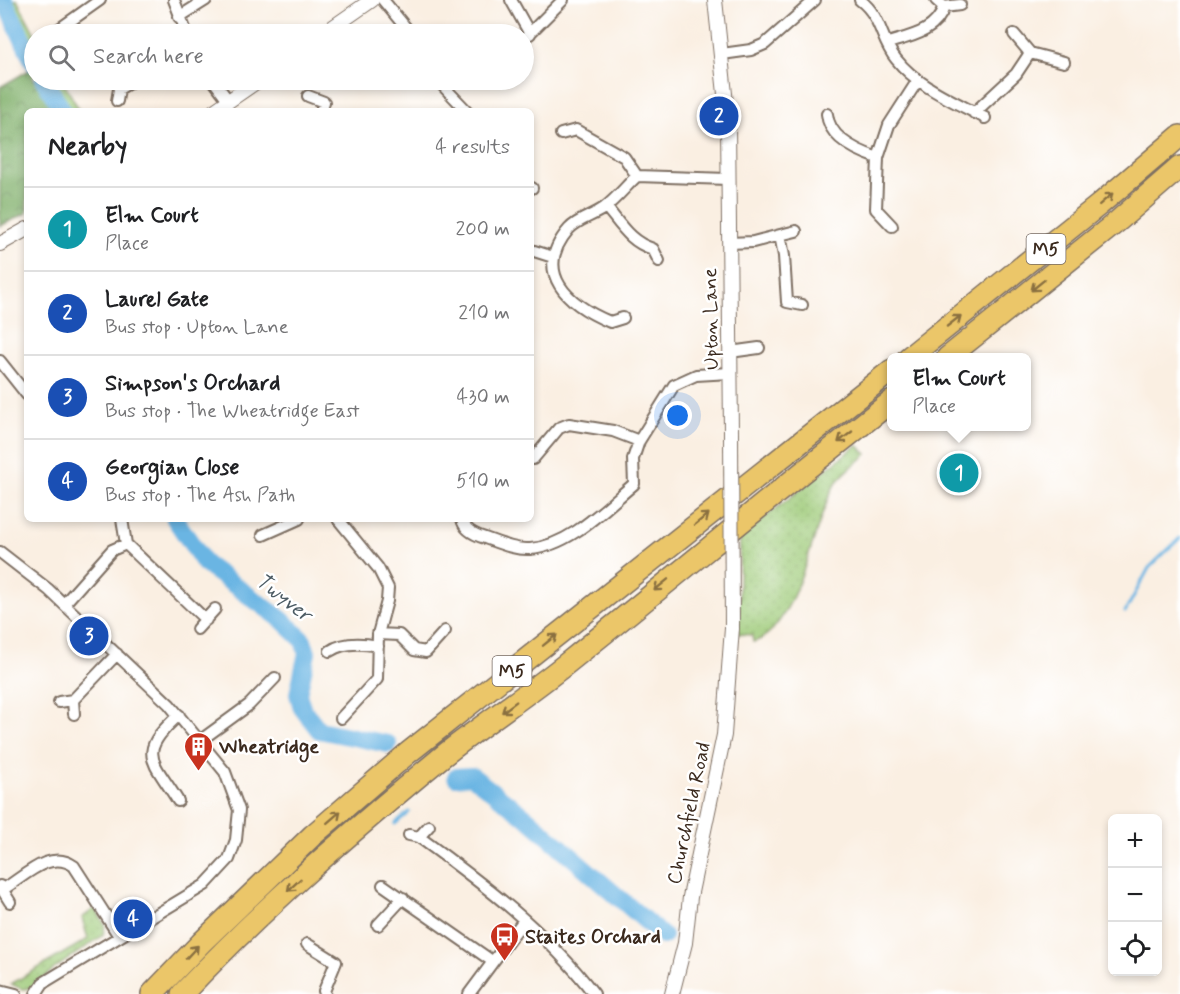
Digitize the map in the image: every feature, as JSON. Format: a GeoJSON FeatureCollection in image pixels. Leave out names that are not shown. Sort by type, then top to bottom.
{"type":"FeatureCollection","features":[{"type":"Feature","properties":{"kind":"highway","name":"M5"},"geometry":{"type":"LineString","coordinates":[[913,353],[1100,205],[1180,136]]}},
{"type":"Feature","properties":{"kind":"highway","name":"M5"},"geometry":{"type":"LineString","coordinates":[[952,353],[1118,221],[1180,167]]}},
{"type":"Feature","properties":{"kind":"highway","name":"M5"},"geometry":{"type":"LineString","coordinates":[[152,994],[201,942],[313,835],[408,753],[887,373]]}},
{"type":"Feature","properties":{"kind":"highway","name":"M5"},"geometry":{"type":"LineString","coordinates":[[182,994],[221,953],[329,853],[436,763],[566,664],[758,506],[887,404]]}},
{"type":"Feature","properties":{"kind":"street"},"geometry":{"type":"LineString","coordinates":[[73,24],[100,0]]}},
{"type":"Feature","properties":{"kind":"street"},"geometry":{"type":"LineString","coordinates":[[174,0],[183,24]]}},
{"type":"Feature","properties":{"kind":"street"},"geometry":{"type":"LineString","coordinates":[[179,16],[206,0]]}},
{"type":"Feature","properties":{"kind":"street"},"geometry":{"type":"LineString","coordinates":[[337,24],[372,0]]}},
{"type":"Feature","properties":{"kind":"street"},"geometry":{"type":"LineString","coordinates":[[383,0],[403,24]]}},
{"type":"Feature","properties":{"kind":"street"},"geometry":{"type":"LineString","coordinates":[[511,0],[522,24]]}},
{"type":"Feature","properties":{"kind":"street"},"geometry":{"type":"LineString","coordinates":[[534,29],[563,0]]}},
{"type":"Feature","properties":{"kind":"street","name":"Upton Lane"},"geometry":{"type":"LineString","coordinates":[[715,0],[728,122],[732,633]]}},
{"type":"Feature","properties":{"kind":"street"},"geometry":{"type":"LineString","coordinates":[[722,54],[751,50],[765,44],[815,0]]}},
{"type":"Feature","properties":{"kind":"street"},"geometry":{"type":"LineString","coordinates":[[860,0],[873,10],[894,58],[918,81],[985,118]]}},
{"type":"Feature","properties":{"kind":"street"},"geometry":{"type":"LineString","coordinates":[[888,43],[928,30],[941,18],[940,4],[960,5]]}},
{"type":"Feature","properties":{"kind":"street"},"geometry":{"type":"LineString","coordinates":[[1014,34],[1030,53],[1064,62]]}},
{"type":"Feature","properties":{"kind":"street"},"geometry":{"type":"LineString","coordinates":[[974,112],[1016,74],[1030,53]]}},
{"type":"Feature","properties":{"kind":"street"},"geometry":{"type":"LineString","coordinates":[[892,226],[871,211],[878,158],[889,125],[918,81]]}},
{"type":"Feature","properties":{"kind":"street"},"geometry":{"type":"LineString","coordinates":[[117,101],[119,90]]}},
{"type":"Feature","properties":{"kind":"street"},"geometry":{"type":"LineString","coordinates":[[221,90],[229,100]]}},
{"type":"Feature","properties":{"kind":"street"},"geometry":{"type":"LineString","coordinates":[[218,108],[244,90]]}},
{"type":"Feature","properties":{"kind":"street"},"geometry":{"type":"LineString","coordinates":[[447,90],[464,108]]}},
{"type":"Feature","properties":{"kind":"street"},"geometry":{"type":"LineString","coordinates":[[308,96],[318,108]]}},
{"type":"Feature","properties":{"kind":"street"},"geometry":{"type":"LineString","coordinates":[[827,114],[831,130],[859,152],[878,158]]}},
{"type":"Feature","properties":{"kind":"street"},"geometry":{"type":"LineString","coordinates":[[561,134],[577,124],[624,157],[637,176]]}},
{"type":"Feature","properties":{"kind":"street"},"geometry":{"type":"LineString","coordinates":[[623,318],[611,326],[563,293],[556,280],[554,257],[569,229],[606,207],[637,176],[728,179]]}},
{"type":"Feature","properties":{"kind":"street"},"geometry":{"type":"LineString","coordinates":[[606,207],[638,244],[656,244],[659,261]]}},
{"type":"Feature","properties":{"kind":"street"},"geometry":{"type":"LineString","coordinates":[[0,244],[24,231]]}},
{"type":"Feature","properties":{"kind":"street"},"geometry":{"type":"LineString","coordinates":[[729,243],[753,242],[796,231]]}},
{"type":"Feature","properties":{"kind":"street"},"geometry":{"type":"LineString","coordinates":[[780,235],[784,307],[802,305]]}},
{"type":"Feature","properties":{"kind":"street"},"geometry":{"type":"LineString","coordinates":[[534,250],[554,257]]}},
{"type":"Feature","properties":{"kind":"street"},"geometry":{"type":"LineString","coordinates":[[730,352],[759,348]]}},
{"type":"Feature","properties":{"kind":"street"},"geometry":{"type":"LineString","coordinates":[[0,361],[24,391]]}},
{"type":"Feature","properties":{"kind":"street"},"geometry":{"type":"LineString","coordinates":[[463,522],[465,527],[476,535],[506,545],[528,549],[549,546],[568,537],[634,484],[633,459],[639,441],[674,385],[696,375],[730,373]]}},
{"type":"Feature","properties":{"kind":"street"},"geometry":{"type":"LineString","coordinates":[[535,460],[559,428],[569,420],[624,433],[639,441]]}},
{"type":"Feature","properties":{"kind":"street"},"geometry":{"type":"LineString","coordinates":[[122,522],[126,544],[206,620]]}},
{"type":"Feature","properties":{"kind":"street"},"geometry":{"type":"LineString","coordinates":[[271,534],[293,522]]}},
{"type":"Feature","properties":{"kind":"street"},"geometry":{"type":"LineString","coordinates":[[340,522],[378,568],[388,588],[378,634],[377,678],[341,718]]}},
{"type":"Feature","properties":{"kind":"street"},"geometry":{"type":"LineString","coordinates":[[64,604],[112,550],[126,544]]}},
{"type":"Feature","properties":{"kind":"street"},"geometry":{"type":"LineString","coordinates":[[0,552],[64,604],[117,654],[201,740],[225,772],[239,810],[239,824],[229,859],[205,885],[43,983],[36,994]]}},
{"type":"Feature","properties":{"kind":"street"},"geometry":{"type":"LineString","coordinates":[[197,629],[215,609]]}},
{"type":"Feature","properties":{"kind":"street"},"geometry":{"type":"LineString","coordinates":[[378,634],[399,635],[414,650],[426,652],[444,631]]}},
{"type":"Feature","properties":{"kind":"street","name":"Churchfield Road"},"geometry":{"type":"LineString","coordinates":[[672,994],[685,943],[690,897],[722,747],[732,633]]}},
{"type":"Feature","properties":{"kind":"street"},"geometry":{"type":"LineString","coordinates":[[330,651],[338,646],[368,644],[378,646]]}},
{"type":"Feature","properties":{"kind":"street"},"geometry":{"type":"LineString","coordinates":[[59,702],[73,700],[117,654]]}},
{"type":"Feature","properties":{"kind":"street"},"geometry":{"type":"LineString","coordinates":[[201,740],[263,685],[275,678]]}},
{"type":"Feature","properties":{"kind":"street"},"geometry":{"type":"LineString","coordinates":[[73,700],[74,714]]}},
{"type":"Feature","properties":{"kind":"street"},"geometry":{"type":"LineString","coordinates":[[178,716],[160,731],[152,750],[154,765],[178,801]]}},
{"type":"Feature","properties":{"kind":"street"},"geometry":{"type":"LineString","coordinates":[[171,788],[181,783]]}},
{"type":"Feature","properties":{"kind":"street"},"geometry":{"type":"LineString","coordinates":[[429,826],[414,836],[466,871],[553,945],[594,994]]}},
{"type":"Feature","properties":{"kind":"street"},"geometry":{"type":"LineString","coordinates":[[10,902],[1,888],[47,862],[67,861],[74,866],[119,936]]}},
{"type":"Feature","properties":{"kind":"street"},"geometry":{"type":"LineString","coordinates":[[383,885],[492,961]]}},
{"type":"Feature","properties":{"kind":"street"},"geometry":{"type":"LineString","coordinates":[[378,925],[403,898]]}},
{"type":"Feature","properties":{"kind":"street"},"geometry":{"type":"LineString","coordinates":[[469,994],[524,920]]}},
{"type":"Feature","properties":{"kind":"street"},"geometry":{"type":"LineString","coordinates":[[307,944],[340,958],[324,991],[325,994]]}},
{"type":"Feature","properties":{"kind":"street"},"geometry":{"type":"LineString","coordinates":[[0,990],[16,994]]}},
{"type":"Feature","properties":{"kind":"green space"},"geometry":{"type":"Polygon","coordinates":[[[4,0],[17,0],[30,24],[24,24],[24,42],[4,0]]]}},
{"type":"Feature","properties":{"kind":"green space"},"geometry":{"type":"Polygon","coordinates":[[[24,73],[24,90],[44,90],[56,108],[24,108],[24,214],[0,226],[0,87],[24,73]]]}},
{"type":"Feature","properties":{"kind":"green space"},"geometry":{"type":"Polygon","coordinates":[[[50,90],[68,90],[78,108],[61,108],[50,90]]]}},
{"type":"Feature","properties":{"kind":"green space"},"geometry":{"type":"Polygon","coordinates":[[[857,445],[867,454],[834,486],[802,574],[781,618],[768,634],[753,642],[752,635],[738,634],[740,537],[857,445]]]}},
{"type":"Feature","properties":{"kind":"green space"},"geometry":{"type":"Polygon","coordinates":[[[95,908],[105,925],[103,935],[54,969],[32,988],[22,989],[11,984],[88,939],[82,918],[95,908]]]}},
{"type":"Feature","properties":{"kind":"waterway","name":"Twyver"},"geometry":{"type":"LineString","coordinates":[[4,0],[24,42]]}},
{"type":"Feature","properties":{"kind":"waterway","name":"Twyver"},"geometry":{"type":"LineString","coordinates":[[50,90],[61,108]]}},
{"type":"Feature","properties":{"kind":"waterway","name":"Twyver"},"geometry":{"type":"LineString","coordinates":[[177,522],[205,564],[281,619],[303,640],[307,653],[298,694],[302,708],[319,730],[388,744]]}},
{"type":"Feature","properties":{"kind":"waterway"},"geometry":{"type":"LineString","coordinates":[[1125,612],[1149,568],[1180,538]]}},
{"type":"Feature","properties":{"kind":"waterway","name":"Twyver"},"geometry":{"type":"LineString","coordinates":[[456,777],[472,776],[527,818],[663,936]]}},
{"type":"Feature","properties":{"kind":"waterway"},"geometry":{"type":"LineString","coordinates":[[395,824],[409,812]]}},
{"type":"Feature","properties":{"kind":"place","name":"Laurel Gate"},"geometry":{"type":"Point","coordinates":[719,116]}},
{"type":"Feature","properties":{"kind":"place","name":"Elm Court"},"geometry":{"type":"Point","coordinates":[959,473]}},
{"type":"Feature","properties":{"kind":"place","name":"Simpson's Orchard"},"geometry":{"type":"Point","coordinates":[89,636]}},
{"type":"Feature","properties":{"kind":"place","name":"Wheatridge"},"geometry":{"type":"Point","coordinates":[198,772]}},
{"type":"Feature","properties":{"kind":"place","name":"Georgian Close"},"geometry":{"type":"Point","coordinates":[133,919]}},
{"type":"Feature","properties":{"kind":"place","name":"Staites Orchard"},"geometry":{"type":"Point","coordinates":[504,962]}}]}
